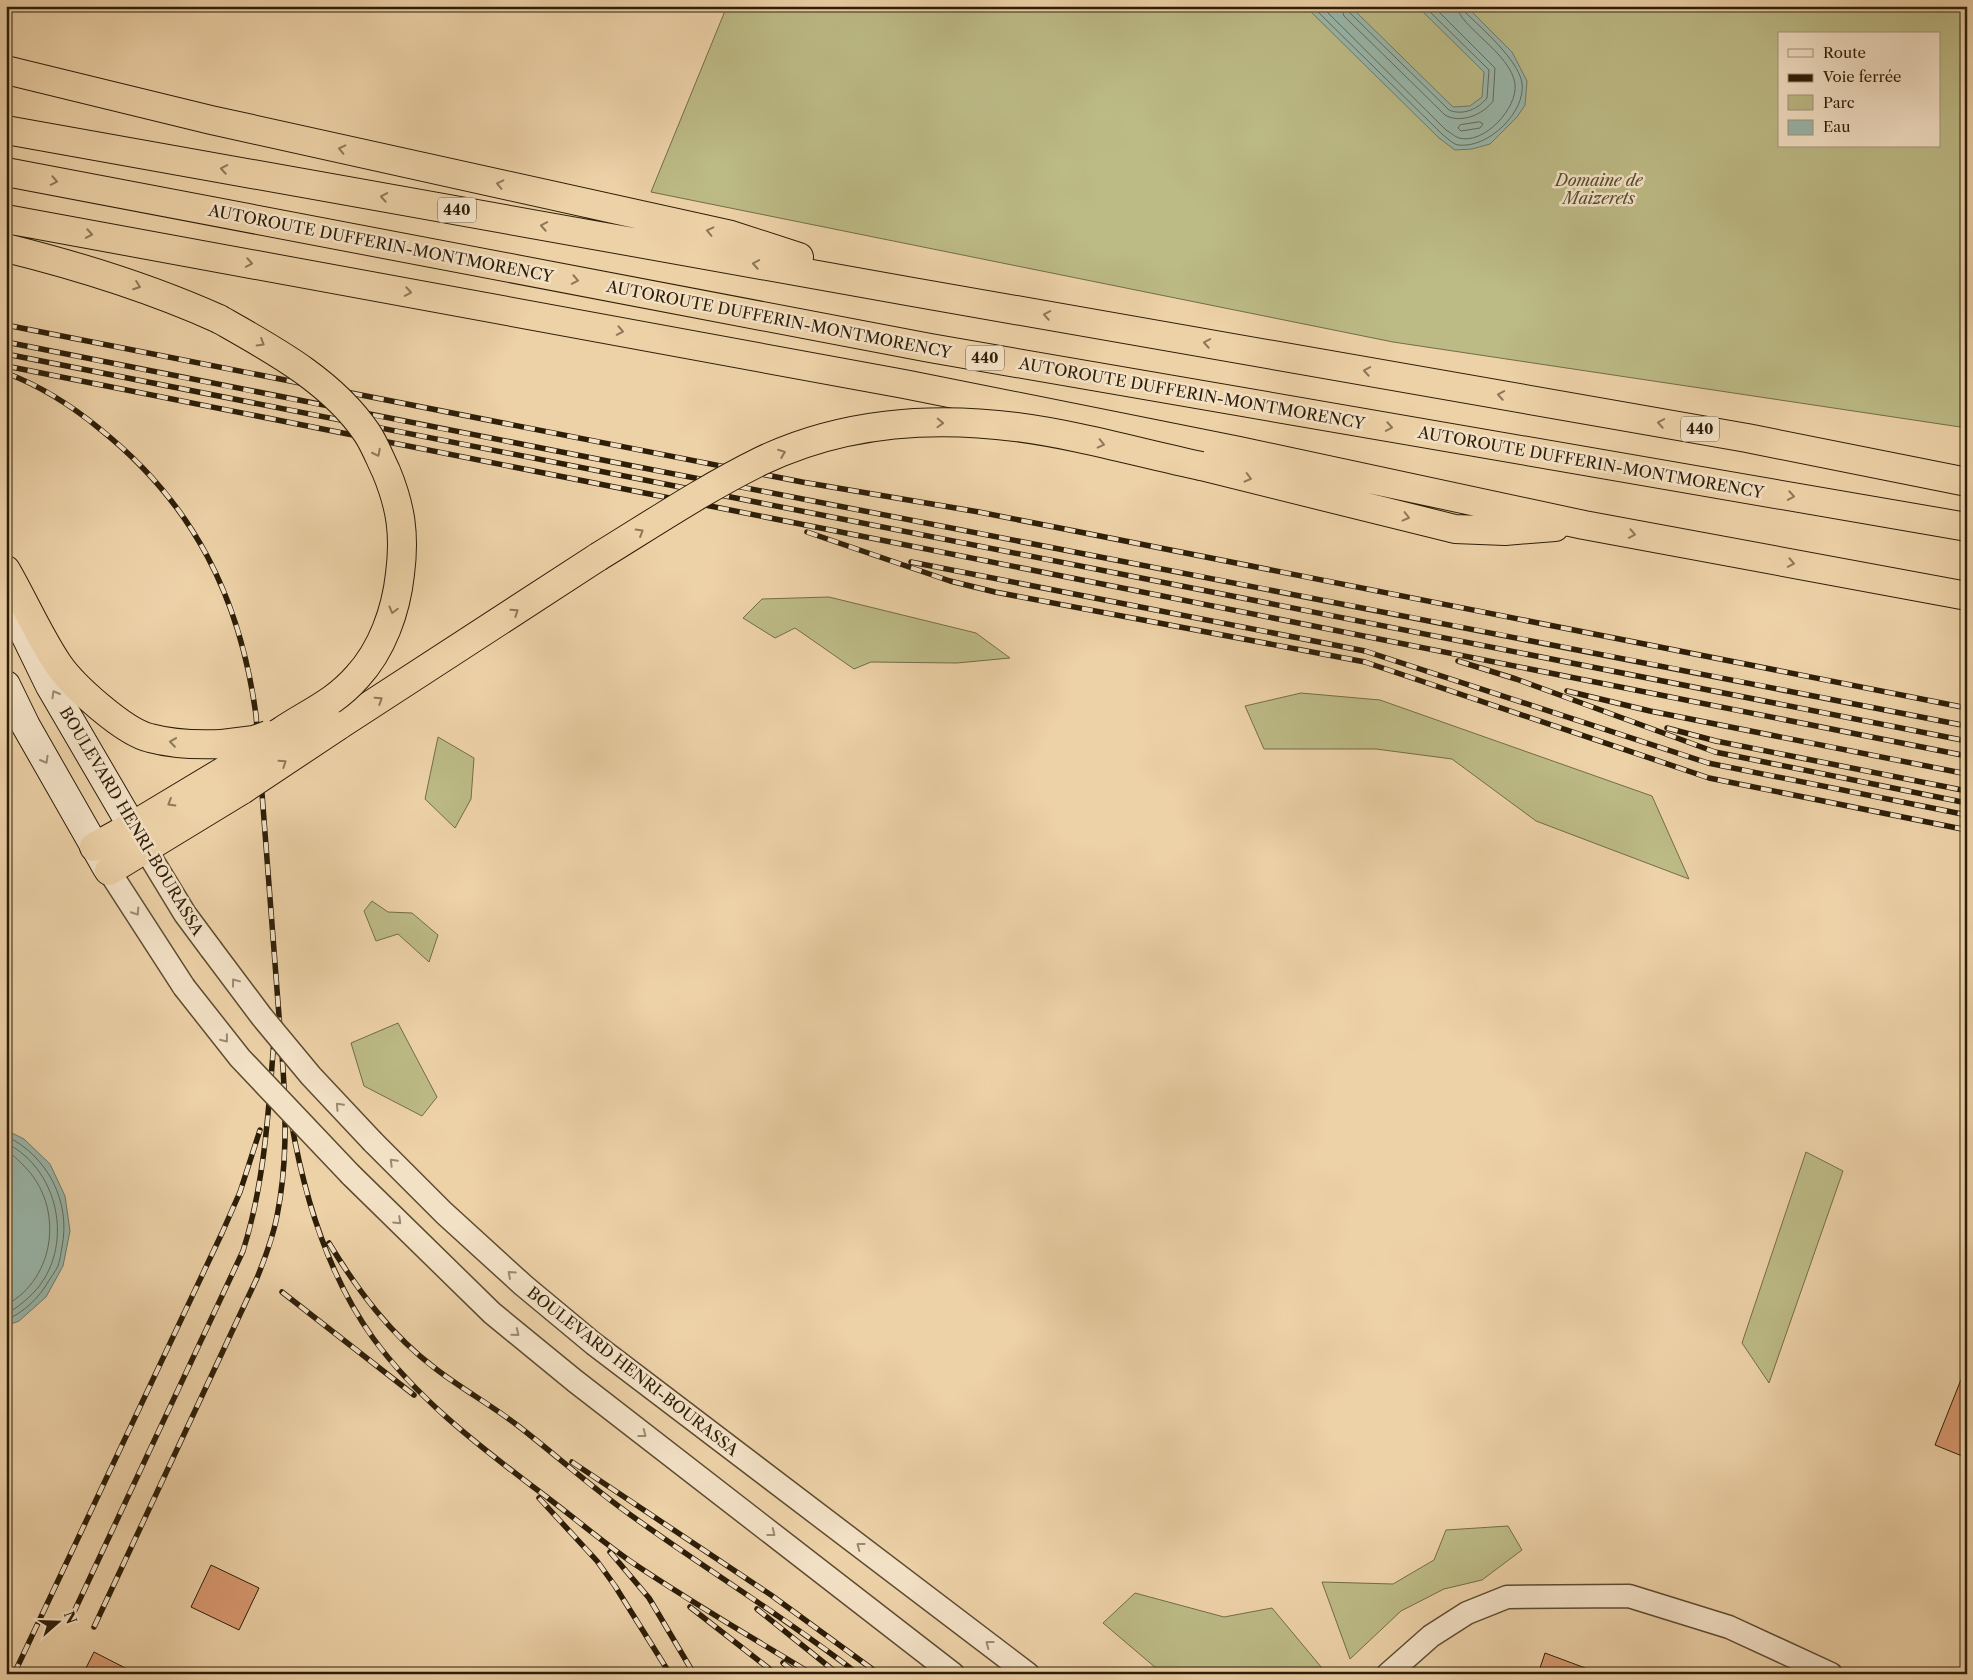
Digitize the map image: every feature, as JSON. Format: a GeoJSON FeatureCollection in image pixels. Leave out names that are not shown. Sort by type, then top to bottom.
{"type":"FeatureCollection","features":[{"type":"Feature","properties":{"kind":"highway"},"geometry":{"type":"LineString","coordinates":[[6,70],[211,120],[731,235],[907,291]]}},
{"type":"Feature","properties":{"kind":"highway"},"geometry":{"type":"LineString","coordinates":[[6,86],[211,120]]}},
{"type":"Feature","properties":{"kind":"highway","name":"440"},"geometry":{"type":"LineString","coordinates":[[6,130],[907,291],[1747,438],[1967,482]]}},
{"type":"Feature","properties":{"kind":"highway","name":"AUTOROUTE DUFFERIN-MONTMORENCY"},"geometry":{"type":"LineString","coordinates":[[6,172],[930,348],[1967,527]]}},
{"type":"Feature","properties":{"kind":"highway"},"geometry":{"type":"LineString","coordinates":[[6,219],[904,384],[1229,449],[1584,525],[1967,596]]}},
{"type":"Feature","properties":{"kind":"highway"},"geometry":{"type":"LineString","coordinates":[[6,248],[125,282],[178,300],[219,319],[263,344],[305,372],[343,403],[368,434],[393,488],[402,520],[403,550],[398,590],[390,622],[375,652],[357,677],[328,704],[283,730],[254,740],[230,768],[146,850],[109,871]]}},
{"type":"Feature","properties":{"kind":"highway"},"geometry":{"type":"LineString","coordinates":[[94,847],[762,460],[817,440],[858,429],[896,424],[936,422],[1015,427],[1060,434],[1201,466],[1455,529],[1505,531],[1584,525]]}},
{"type":"Feature","properties":{"kind":"highway"},"geometry":{"type":"LineString","coordinates":[[1747,438],[1967,464]]}},
{"type":"Feature","properties":{"kind":"highway"},"geometry":{"type":"LineString","coordinates":[[6,570],[59,666],[108,715],[148,738],[198,744],[230,768]]}},
{"type":"Feature","properties":{"kind":"main road","name":"BOULEVARD HENRI-BOURASSA"},"geometry":{"type":"LineString","coordinates":[[6,596],[50,686],[146,850]]}},
{"type":"Feature","properties":{"kind":"main road"},"geometry":{"type":"LineString","coordinates":[[6,685],[26,726],[109,871]]}},
{"type":"Feature","properties":{"kind":"street","name":"BOULEVARD HENRI-BOURASSA"},"geometry":{"type":"LineString","coordinates":[[146,850],[186,914],[262,1018],[311,1076],[444,1213],[523,1285],[594,1344],[1028,1674]]}},
{"type":"Feature","properties":{"kind":"street"},"geometry":{"type":"LineString","coordinates":[[109,871],[184,987],[240,1058],[351,1175],[492,1313],[590,1393],[953,1674]]}},
{"type":"Feature","properties":{"kind":"street"},"geometry":{"type":"LineString","coordinates":[[1388,1674],[1431,1636],[1467,1613],[1507,1597],[1629,1596],[1729,1627],[1831,1674]]}},
{"type":"Feature","properties":{"kind":"green space","name":"Domaine de Maizerets"},"geometry":{"type":"Polygon","coordinates":[[[727,6],[1967,6],[1967,428],[1393,342],[651,192],[727,6]]]}},
{"type":"Feature","properties":{"kind":"green space"},"geometry":{"type":"Polygon","coordinates":[[[829,597],[976,633],[1010,658],[957,663],[871,662],[854,669],[795,628],[775,638],[743,618],[762,599],[829,597]]]}},
{"type":"Feature","properties":{"kind":"green space"},"geometry":{"type":"Polygon","coordinates":[[[1301,693],[1380,700],[1652,796],[1689,879],[1536,821],[1452,759],[1376,749],[1264,749],[1245,706],[1301,693]]]}},
{"type":"Feature","properties":{"kind":"green space"},"geometry":{"type":"Polygon","coordinates":[[[438,737],[474,758],[471,799],[455,828],[425,799],[438,737]]]}},
{"type":"Feature","properties":{"kind":"green space"},"geometry":{"type":"Polygon","coordinates":[[[372,901],[388,912],[412,913],[438,935],[429,962],[398,934],[376,941],[364,911],[372,901]]]}},
{"type":"Feature","properties":{"kind":"green space"},"geometry":{"type":"Polygon","coordinates":[[[398,1023],[437,1097],[422,1116],[364,1086],[351,1043],[398,1023]]]}},
{"type":"Feature","properties":{"kind":"green space"},"geometry":{"type":"Polygon","coordinates":[[[1806,1152],[1843,1171],[1769,1383],[1742,1343],[1806,1152]]]}},
{"type":"Feature","properties":{"kind":"green space"},"geometry":{"type":"Polygon","coordinates":[[[1508,1526],[1522,1550],[1482,1580],[1444,1589],[1401,1611],[1350,1659],[1322,1582],[1393,1584],[1434,1560],[1446,1530],[1508,1526]]]}},
{"type":"Feature","properties":{"kind":"green space"},"geometry":{"type":"Polygon","coordinates":[[[1135,1593],[1224,1617],[1272,1608],[1327,1674],[1163,1674],[1103,1623],[1135,1593]]]}},
{"type":"Feature","properties":{"kind":"water"},"geometry":{"type":"Polygon","coordinates":[[[1305,6],[1350,6],[1453,107],[1470,106],[1482,97],[1484,72],[1417,6],[1466,6],[1512,52],[1527,81],[1525,105],[1517,117],[1490,144],[1472,149],[1455,150],[1439,138],[1305,6]]]}},
{"type":"Feature","properties":{"kind":"water"},"geometry":{"type":"Polygon","coordinates":[[[6,1130],[24,1139],[50,1164],[65,1196],[70,1231],[63,1266],[46,1297],[19,1321],[6,1326],[6,1130]]]}},
{"type":"Feature","properties":{"kind":"building"},"geometry":{"type":"Polygon","coordinates":[[[1967,1367],[1967,1458],[1935,1445],[1967,1367]]]}},
{"type":"Feature","properties":{"kind":"building"},"geometry":{"type":"Polygon","coordinates":[[[211,1565],[259,1588],[239,1630],[191,1607],[211,1565]]]}},
{"type":"Feature","properties":{"kind":"building"},"geometry":{"type":"Polygon","coordinates":[[[94,1652],[137,1674],[83,1674],[94,1652]]]}},
{"type":"Feature","properties":{"kind":"building"},"geometry":{"type":"Polygon","coordinates":[[[1545,1653],[1596,1672],[1596,1674],[1538,1674],[1545,1653]]]}},
{"type":"Feature","properties":{"kind":"railway"},"geometry":{"type":"LineString","coordinates":[[6,325],[802,482],[979,512],[1967,708]]}},
{"type":"Feature","properties":{"kind":"railway"},"geometry":{"type":"LineString","coordinates":[[6,342],[1967,726]]}},
{"type":"Feature","properties":{"kind":"railway"},"geometry":{"type":"LineString","coordinates":[[6,354],[1967,741]]}},
{"type":"Feature","properties":{"kind":"railway"},"geometry":{"type":"LineString","coordinates":[[6,366],[1967,756]]}},
{"type":"Feature","properties":{"kind":"railway"},"geometry":{"type":"LineString","coordinates":[[6,373],[44,390],[78,412],[133,458],[162,489],[186,522],[207,556],[224,593],[238,632],[249,672],[256,715],[283,1068],[285,1124],[283,1179],[277,1216],[268,1247],[257,1278],[94,1627]]}},
{"type":"Feature","properties":{"kind":"railway"},"geometry":{"type":"LineString","coordinates":[[807,532],[950,581],[995,592],[1365,662],[1709,778],[1967,830]]}},
{"type":"Feature","properties":{"kind":"railway"},"geometry":{"type":"LineString","coordinates":[[911,562],[1365,651],[1708,763],[1967,815]]}},
{"type":"Feature","properties":{"kind":"railway"},"geometry":{"type":"LineString","coordinates":[[1458,661],[1516,679],[1715,752],[1967,803]]}},
{"type":"Feature","properties":{"kind":"railway"},"geometry":{"type":"LineString","coordinates":[[1567,691],[1650,711],[1967,774]]}},
{"type":"Feature","properties":{"kind":"railway"},"geometry":{"type":"LineString","coordinates":[[1667,728],[1716,741],[1967,791]]}},
{"type":"Feature","properties":{"kind":"railway"},"geometry":{"type":"LineString","coordinates":[[73,1614],[243,1251],[251,1224],[262,1168],[275,1027]]}},
{"type":"Feature","properties":{"kind":"railway"},"geometry":{"type":"LineString","coordinates":[[291,1120],[296,1149],[311,1206],[330,1261],[343,1288],[373,1338],[408,1380],[447,1418],[617,1552],[697,1605],[812,1674]]}},
{"type":"Feature","properties":{"kind":"railway"},"geometry":{"type":"LineString","coordinates":[[14,1674],[222,1233],[240,1192],[260,1130]]}},
{"type":"Feature","properties":{"kind":"railway"},"geometry":{"type":"LineString","coordinates":[[329,1243],[364,1295],[390,1327],[420,1356],[517,1425],[617,1505],[803,1633],[858,1674]]}},
{"type":"Feature","properties":{"kind":"railway"},"geometry":{"type":"LineString","coordinates":[[282,1292],[414,1395]]}},
{"type":"Feature","properties":{"kind":"railway"},"geometry":{"type":"LineString","coordinates":[[572,1462],[771,1595],[879,1674]]}},
{"type":"Feature","properties":{"kind":"railway"},"geometry":{"type":"LineString","coordinates":[[539,1498],[597,1561],[615,1586],[670,1674]]}},
{"type":"Feature","properties":{"kind":"railway"},"geometry":{"type":"LineString","coordinates":[[610,1552],[649,1598],[694,1674]]}},
{"type":"Feature","properties":{"kind":"railway"},"geometry":{"type":"LineString","coordinates":[[690,1607],[776,1674]]}},
{"type":"Feature","properties":{"kind":"railway"},"geometry":{"type":"LineString","coordinates":[[757,1609],[838,1674]]}},
{"type":"Feature","properties":{"kind":"railway"},"geometry":{"type":"LineString","coordinates":[[783,1663],[797,1674]]}}]}
